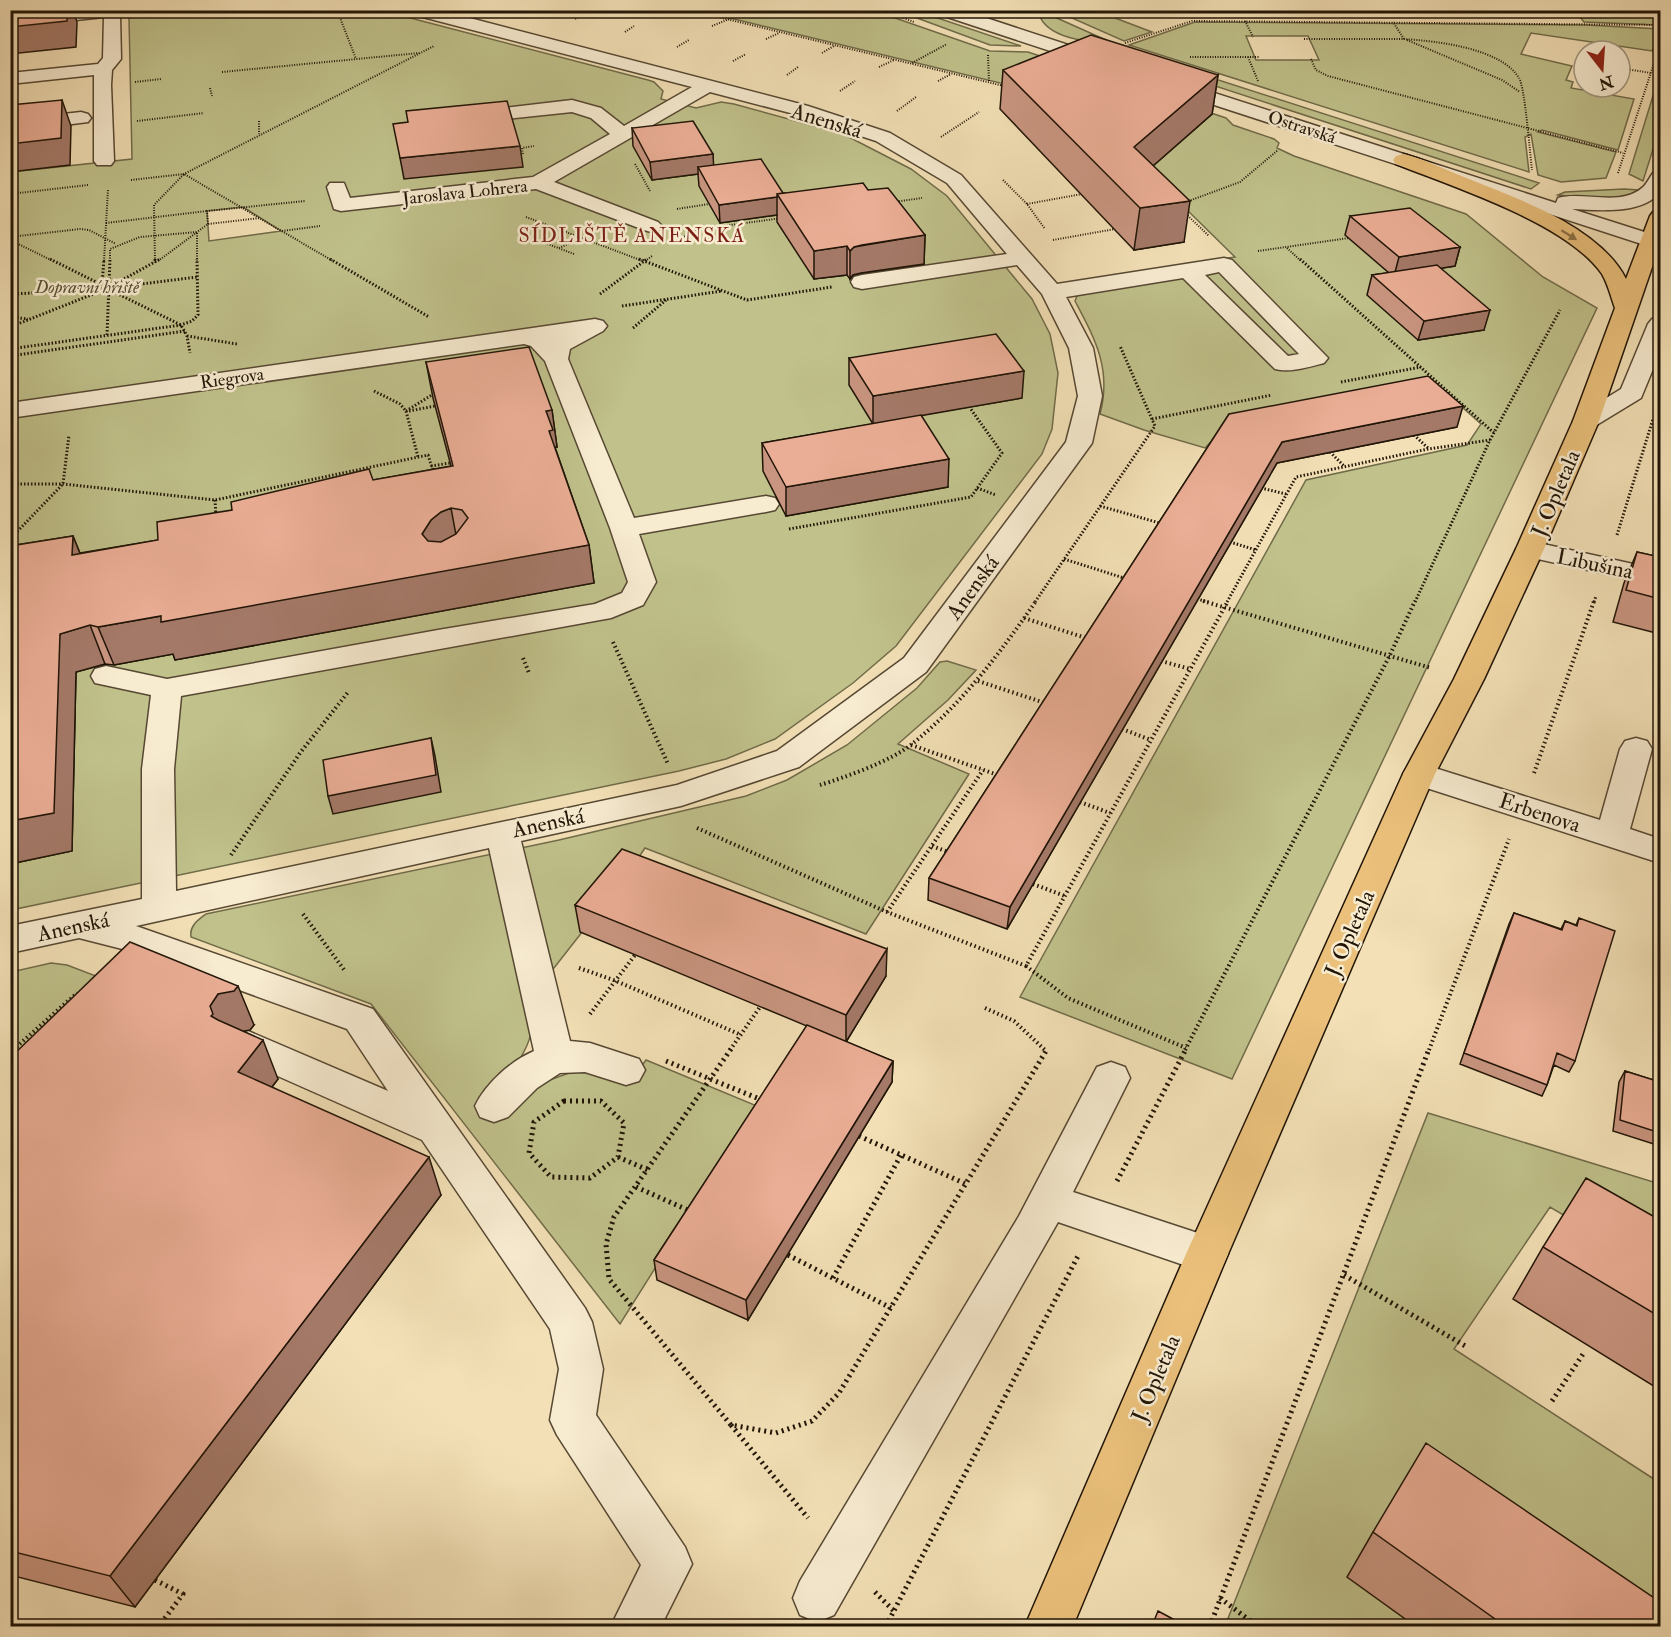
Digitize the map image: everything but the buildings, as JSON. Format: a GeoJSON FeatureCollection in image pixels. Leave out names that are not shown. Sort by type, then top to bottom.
{"type":"FeatureCollection","features":[{"type":"Feature","properties":{"kind":"main road"},"geometry":{"type":"LineString","coordinates":[[1403,160],[1549,222],[1590,248],[1611,272],[1627,309]]}},
{"type":"Feature","properties":{"kind":"main road","name":"J. Opletala"},"geometry":{"type":"LineString","coordinates":[[1049,1626],[1207,1254],[1419,774],[1469,679],[1530,549],[1586,421],[1627,309],[1656,242],[1660,216]]}},
{"type":"Feature","properties":{"kind":"street"},"geometry":{"type":"LineString","coordinates":[[944,10],[1117,67]]}},
{"type":"Feature","properties":{"kind":"street"},"geometry":{"type":"LineString","coordinates":[[974,21],[999,10]]}},
{"type":"Feature","properties":{"kind":"street"},"geometry":{"type":"LineString","coordinates":[[10,22],[88,12],[118,11],[112,59],[102,77],[104,161]]}},
{"type":"Feature","properties":{"kind":"street","name":"Anenská"},"geometry":{"type":"LineString","coordinates":[[10,940],[681,795],[788,759],[915,665],[1079,443],[1090,396],[1081,348],[1052,292],[954,179],[883,137],[801,110],[421,11]]}},
{"type":"Feature","properties":{"kind":"street"},"geometry":{"type":"LineString","coordinates":[[10,79],[102,77]]}},
{"type":"Feature","properties":{"kind":"street"},"geometry":{"type":"LineString","coordinates":[[10,95],[102,77]]}},
{"type":"Feature","properties":{"kind":"street","name":"Ostravská"},"geometry":{"type":"LineString","coordinates":[[1149,78],[1656,242]]}},
{"type":"Feature","properties":{"kind":"street","name":"Jaroslava Lohrera"},"geometry":{"type":"LineString","coordinates":[[339,196],[538,183],[707,86]]}},
{"type":"Feature","properties":{"kind":"street"},"geometry":{"type":"LineString","coordinates":[[443,120],[572,106],[589,109],[601,116],[609,127],[625,133]]}},
{"type":"Feature","properties":{"kind":"street"},"geometry":{"type":"LineString","coordinates":[[10,126],[81,118]]}},
{"type":"Feature","properties":{"kind":"street"},"geometry":{"type":"LineString","coordinates":[[1527,200],[1601,204],[1631,200],[1648,194],[1660,177]]}},
{"type":"Feature","properties":{"kind":"street"},"geometry":{"type":"LineString","coordinates":[[538,183],[651,226]]}},
{"type":"Feature","properties":{"kind":"street"},"geometry":{"type":"LineString","coordinates":[[862,282],[943,265],[1022,258]]}},
{"type":"Feature","properties":{"kind":"street"},"geometry":{"type":"LineString","coordinates":[[1052,292],[1224,265],[1316,358],[1283,364],[1189,271]]}},
{"type":"Feature","properties":{"kind":"street"},"geometry":{"type":"LineString","coordinates":[[1586,421],[1632,393],[1660,324]]}},
{"type":"Feature","properties":{"kind":"street","name":"Riegrova"},"geometry":{"type":"LineString","coordinates":[[10,411],[595,326],[559,345],[556,359]]}},
{"type":"Feature","properties":{"kind":"street"},"geometry":{"type":"LineString","coordinates":[[106,676],[167,689],[382,651],[435,626],[602,612],[633,599],[642,582],[624,528],[556,359],[539,341],[525,337]]}},
{"type":"Feature","properties":{"kind":"street"},"geometry":{"type":"LineString","coordinates":[[624,528],[766,504]]}},
{"type":"Feature","properties":{"kind":"street","name":"Libušina"},"geometry":{"type":"LineString","coordinates":[[1530,549],[1660,578]]}},
{"type":"Feature","properties":{"kind":"street"},"geometry":{"type":"LineString","coordinates":[[159,907],[158,769],[167,689]]}},
{"type":"Feature","properties":{"kind":"street"},"geometry":{"type":"LineString","coordinates":[[1612,835],[1636,749]]}},
{"type":"Feature","properties":{"kind":"street","name":"Erbenova"},"geometry":{"type":"LineString","coordinates":[[1419,774],[1660,851]]}},
{"type":"Feature","properties":{"kind":"street"},"geometry":{"type":"LineString","coordinates":[[502,832],[555,1058]]}},
{"type":"Feature","properties":{"kind":"street"},"geometry":{"type":"LineString","coordinates":[[77,925],[139,940],[360,1019],[570,1322],[581,1369],[573,1420],[668,1564],[635,1626]]}},
{"type":"Feature","properties":{"kind":"street"},"geometry":{"type":"LineString","coordinates":[[248,1046],[434,1128]]}},
{"type":"Feature","properties":{"kind":"street"},"geometry":{"type":"LineString","coordinates":[[494,1106],[532,1068],[555,1058],[584,1057],[626,1070]]}},
{"type":"Feature","properties":{"kind":"street"},"geometry":{"type":"LineString","coordinates":[[817,1598],[1034,1229],[1111,1078]]}},
{"type":"Feature","properties":{"kind":"street"},"geometry":{"type":"LineString","coordinates":[[1048,1201],[1207,1254]]}},
{"type":"Feature","properties":{"kind":"path"},"geometry":{"type":"LineString","coordinates":[[337,10],[356,59]]}},
{"type":"Feature","properties":{"kind":"path"},"geometry":{"type":"LineString","coordinates":[[660,13],[667,10]]}},
{"type":"Feature","properties":{"kind":"path"},"geometry":{"type":"LineString","coordinates":[[689,10],[1012,88]]}},
{"type":"Feature","properties":{"kind":"path"},"geometry":{"type":"LineString","coordinates":[[712,26],[751,10]]}},
{"type":"Feature","properties":{"kind":"path"},"geometry":{"type":"LineString","coordinates":[[1653,10],[1660,13]]}},
{"type":"Feature","properties":{"kind":"path"},"geometry":{"type":"LineString","coordinates":[[1221,14],[1224,21]]}},
{"type":"Feature","properties":{"kind":"path"},"geometry":{"type":"LineString","coordinates":[[1286,14],[1289,21]]}},
{"type":"Feature","properties":{"kind":"path"},"geometry":{"type":"LineString","coordinates":[[1349,15],[1353,21]]}},
{"type":"Feature","properties":{"kind":"path"},"geometry":{"type":"LineString","coordinates":[[1415,15],[1418,22]]}},
{"type":"Feature","properties":{"kind":"path"},"geometry":{"type":"LineString","coordinates":[[1481,16],[1484,22]]}},
{"type":"Feature","properties":{"kind":"path"},"geometry":{"type":"LineString","coordinates":[[1545,16],[1550,22]]}},
{"type":"Feature","properties":{"kind":"path"},"geometry":{"type":"LineString","coordinates":[[1118,45],[1192,21],[1550,22],[1660,25]]}},
{"type":"Feature","properties":{"kind":"path"},"geometry":{"type":"LineString","coordinates":[[1245,21],[1253,37]]}},
{"type":"Feature","properties":{"kind":"path"},"geometry":{"type":"LineString","coordinates":[[1393,22],[1404,39],[1502,80],[1521,92]]}},
{"type":"Feature","properties":{"kind":"path"},"geometry":{"type":"LineString","coordinates":[[1172,23],[1178,25]]}},
{"type":"Feature","properties":{"kind":"path"},"geometry":{"type":"LineString","coordinates":[[766,39],[779,33]]}},
{"type":"Feature","properties":{"kind":"path"},"geometry":{"type":"LineString","coordinates":[[1305,39],[1404,39],[1440,43],[1494,57],[1512,69],[1520,79],[1533,176]]}},
{"type":"Feature","properties":{"kind":"path"},"geometry":{"type":"LineString","coordinates":[[155,262],[154,205],[184,174],[443,42]]}},
{"type":"Feature","properties":{"kind":"path"},"geometry":{"type":"LineString","coordinates":[[911,64],[949,43]]}},
{"type":"Feature","properties":{"kind":"path"},"geometry":{"type":"LineString","coordinates":[[822,53],[835,45]]}},
{"type":"Feature","properties":{"kind":"path"},"geometry":{"type":"LineString","coordinates":[[1616,182],[1623,153],[1660,45]]}},
{"type":"Feature","properties":{"kind":"path"},"geometry":{"type":"LineString","coordinates":[[987,48],[989,82]]}},
{"type":"Feature","properties":{"kind":"path"},"geometry":{"type":"LineString","coordinates":[[222,72],[422,52]]}},
{"type":"Feature","properties":{"kind":"path"},"geometry":{"type":"LineString","coordinates":[[1182,57],[1259,57]]}},
{"type":"Feature","properties":{"kind":"path"},"geometry":{"type":"LineString","coordinates":[[1248,57],[1259,82]]}},
{"type":"Feature","properties":{"kind":"path"},"geometry":{"type":"LineString","coordinates":[[1311,59],[1316,70],[1328,76],[1623,153]]}},
{"type":"Feature","properties":{"kind":"path"},"geometry":{"type":"LineString","coordinates":[[879,67],[895,60]]}},
{"type":"Feature","properties":{"kind":"path"},"geometry":{"type":"LineString","coordinates":[[1632,70],[1651,73]]}},
{"type":"Feature","properties":{"kind":"path"},"geometry":{"type":"LineString","coordinates":[[938,81],[951,74]]}},
{"type":"Feature","properties":{"kind":"path"},"geometry":{"type":"LineString","coordinates":[[210,88],[212,96]]}},
{"type":"Feature","properties":{"kind":"path"},"geometry":{"type":"LineString","coordinates":[[897,111],[916,97]]}},
{"type":"Feature","properties":{"kind":"path"},"geometry":{"type":"LineString","coordinates":[[136,121],[204,112]]}},
{"type":"Feature","properties":{"kind":"path"},"geometry":{"type":"LineString","coordinates":[[937,140],[979,112]]}},
{"type":"Feature","properties":{"kind":"path"},"geometry":{"type":"LineString","coordinates":[[259,121],[260,134]]}},
{"type":"Feature","properties":{"kind":"path"},"geometry":{"type":"LineString","coordinates":[[1180,203],[1240,182],[1285,144]]}},
{"type":"Feature","properties":{"kind":"path"},"geometry":{"type":"LineString","coordinates":[[631,156],[651,193]]}},
{"type":"Feature","properties":{"kind":"path"},"geometry":{"type":"LineString","coordinates":[[123,180],[184,174],[453,331],[487,341]]}},
{"type":"Feature","properties":{"kind":"path"},"geometry":{"type":"LineString","coordinates":[[102,289],[108,183]]}},
{"type":"Feature","properties":{"kind":"path"},"geometry":{"type":"LineString","coordinates":[[10,194],[97,184]]}},
{"type":"Feature","properties":{"kind":"path"},"geometry":{"type":"LineString","coordinates":[[1027,204],[1082,194]]}},
{"type":"Feature","properties":{"kind":"path"},"geometry":{"type":"LineString","coordinates":[[106,223],[339,196]]}},
{"type":"Feature","properties":{"kind":"path"},"geometry":{"type":"LineString","coordinates":[[891,202],[926,197]]}},
{"type":"Feature","properties":{"kind":"path"},"geometry":{"type":"LineString","coordinates":[[1180,209],[1214,241]]}},
{"type":"Feature","properties":{"kind":"path"},"geometry":{"type":"LineString","coordinates":[[207,211],[208,224]]}},
{"type":"Feature","properties":{"kind":"path"},"geometry":{"type":"LineString","coordinates":[[526,217],[747,300],[862,282]]}},
{"type":"Feature","properties":{"kind":"path"},"geometry":{"type":"LineString","coordinates":[[694,230],[787,217]]}},
{"type":"Feature","properties":{"kind":"path"},"geometry":{"type":"LineString","coordinates":[[114,287],[155,262],[208,224],[260,218]]}},
{"type":"Feature","properties":{"kind":"path"},"geometry":{"type":"LineString","coordinates":[[1184,221],[1193,219]]}},
{"type":"Feature","properties":{"kind":"path"},"geometry":{"type":"LineString","coordinates":[[282,231],[329,225]]}},
{"type":"Feature","properties":{"kind":"path"},"geometry":{"type":"LineString","coordinates":[[10,239],[80,228],[89,230],[116,244]]}},
{"type":"Feature","properties":{"kind":"path"},"geometry":{"type":"LineString","coordinates":[[1053,240],[1114,229]]}},
{"type":"Feature","properties":{"kind":"path"},"geometry":{"type":"LineString","coordinates":[[107,335],[110,249],[116,244],[197,232]]}},
{"type":"Feature","properties":{"kind":"path"},"geometry":{"type":"LineString","coordinates":[[10,349],[181,325],[192,321],[198,315],[197,232]]}},
{"type":"Feature","properties":{"kind":"path"},"geometry":{"type":"LineString","coordinates":[[559,248],[582,237]]}},
{"type":"Feature","properties":{"kind":"path"},"geometry":{"type":"LineString","coordinates":[[10,239],[102,289]]}},
{"type":"Feature","properties":{"kind":"path"},"geometry":{"type":"LineString","coordinates":[[545,243],[574,254]]}},
{"type":"Feature","properties":{"kind":"path"},"geometry":{"type":"LineString","coordinates":[[1286,247],[1494,433]]}},
{"type":"Feature","properties":{"kind":"path"},"geometry":{"type":"LineString","coordinates":[[592,300],[645,261]]}},
{"type":"Feature","properties":{"kind":"path"},"geometry":{"type":"LineString","coordinates":[[10,299],[14,294],[102,289],[197,277]]}},
{"type":"Feature","properties":{"kind":"path"},"geometry":{"type":"LineString","coordinates":[[114,287],[181,325],[188,336],[195,384]]}},
{"type":"Feature","properties":{"kind":"path"},"geometry":{"type":"LineString","coordinates":[[10,327],[102,289]]}},
{"type":"Feature","properties":{"kind":"path"},"geometry":{"type":"LineString","coordinates":[[10,290],[14,294]]}},
{"type":"Feature","properties":{"kind":"path"},"geometry":{"type":"LineString","coordinates":[[886,1626],[1389,657],[1490,440],[1560,310]]}},
{"type":"Feature","properties":{"kind":"path"},"geometry":{"type":"LineString","coordinates":[[10,317],[31,319]]}},
{"type":"Feature","properties":{"kind":"path"},"geometry":{"type":"LineString","coordinates":[[10,356],[185,331]]}},
{"type":"Feature","properties":{"kind":"path"},"geometry":{"type":"LineString","coordinates":[[366,388],[400,404],[406,411],[418,457]]}},
{"type":"Feature","properties":{"kind":"path"},"geometry":{"type":"LineString","coordinates":[[406,411],[435,406]]}},
{"type":"Feature","properties":{"kind":"path"},"geometry":{"type":"LineString","coordinates":[[766,504],[780,531],[971,497],[1002,453],[970,408]]}},
{"type":"Feature","properties":{"kind":"path"},"geometry":{"type":"LineString","coordinates":[[1210,1626],[1522,806],[1607,566],[1657,408]]}},
{"type":"Feature","properties":{"kind":"path"},"geometry":{"type":"LineString","coordinates":[[10,539],[63,484],[69,425]]}},
{"type":"Feature","properties":{"kind":"path"},"geometry":{"type":"LineString","coordinates":[[1414,435],[1428,449]]}},
{"type":"Feature","properties":{"kind":"path"},"geometry":{"type":"LineString","coordinates":[[1026,966],[1296,477],[1428,449],[1490,440]]}},
{"type":"Feature","properties":{"kind":"path"},"geometry":{"type":"LineString","coordinates":[[1330,452],[1344,467]]}},
{"type":"Feature","properties":{"kind":"path"},"geometry":{"type":"LineString","coordinates":[[10,484],[63,484],[215,500],[428,455],[434,476]]}},
{"type":"Feature","properties":{"kind":"path"},"geometry":{"type":"LineString","coordinates":[[431,466],[450,463]]}},
{"type":"Feature","properties":{"kind":"path"},"geometry":{"type":"LineString","coordinates":[[1261,488],[1286,494]]}},
{"type":"Feature","properties":{"kind":"path"},"geometry":{"type":"LineString","coordinates":[[215,500],[216,522]]}},
{"type":"Feature","properties":{"kind":"path"},"geometry":{"type":"LineString","coordinates":[[1100,506],[1167,525]]}},
{"type":"Feature","properties":{"kind":"path"},"geometry":{"type":"LineString","coordinates":[[1230,542],[1256,550]]}},
{"type":"Feature","properties":{"kind":"path"},"geometry":{"type":"LineString","coordinates":[[1064,560],[1131,580]]}},
{"type":"Feature","properties":{"kind":"path"},"geometry":{"type":"LineString","coordinates":[[1197,599],[1469,679]]}},
{"type":"Feature","properties":{"kind":"path"},"geometry":{"type":"LineString","coordinates":[[602,612],[616,651],[681,795]]}},
{"type":"Feature","properties":{"kind":"path"},"geometry":{"type":"LineString","coordinates":[[1024,618],[1093,640]]}},
{"type":"Feature","properties":{"kind":"path"},"geometry":{"type":"LineString","coordinates":[[229,857],[300,753],[382,651]]}},
{"type":"Feature","properties":{"kind":"path"},"geometry":{"type":"LineString","coordinates":[[1161,661],[1190,669]]}},
{"type":"Feature","properties":{"kind":"path"},"geometry":{"type":"LineString","coordinates":[[978,681],[1050,705]]}},
{"type":"Feature","properties":{"kind":"path"},"geometry":{"type":"LineString","coordinates":[[1122,729],[1151,740]]}},
{"type":"Feature","properties":{"kind":"path"},"geometry":{"type":"LineString","coordinates":[[910,745],[1004,777]]}},
{"type":"Feature","properties":{"kind":"path"},"geometry":{"type":"LineString","coordinates":[[887,912],[983,770]]}},
{"type":"Feature","properties":{"kind":"path"},"geometry":{"type":"LineString","coordinates":[[1080,802],[1110,813]]}},
{"type":"Feature","properties":{"kind":"path"},"geometry":{"type":"LineString","coordinates":[[693,826],[887,912],[1026,966],[1068,998],[1186,1048]]}},
{"type":"Feature","properties":{"kind":"path"},"geometry":{"type":"LineString","coordinates":[[932,846],[956,855]]}},
{"type":"Feature","properties":{"kind":"path"},"geometry":{"type":"LineString","coordinates":[[10,904],[12,863]]}},
{"type":"Feature","properties":{"kind":"path"},"geometry":{"type":"LineString","coordinates":[[1033,884],[1065,896]]}},
{"type":"Feature","properties":{"kind":"path"},"geometry":{"type":"LineString","coordinates":[[302,913],[366,1002],[360,1019]]}},
{"type":"Feature","properties":{"kind":"path"},"geometry":{"type":"LineString","coordinates":[[10,1053],[86,985]]}},
{"type":"Feature","properties":{"kind":"path"},"geometry":{"type":"LineString","coordinates":[[760,1007],[614,1217],[606,1244],[609,1280],[731,1425],[776,1433],[812,1421],[839,1394],[1046,1051],[1014,1021],[986,1008]]}},
{"type":"Feature","properties":{"kind":"path"},"geometry":{"type":"LineString","coordinates":[[564,1101],[601,1101],[624,1123],[618,1157],[590,1178],[551,1178],[528,1153],[534,1122],[564,1101]]}},
{"type":"Feature","properties":{"kind":"path"},"geometry":{"type":"LineString","coordinates":[[859,1136],[966,1184]]}},
{"type":"Feature","properties":{"kind":"path"},"geometry":{"type":"LineString","coordinates":[[833,1278],[901,1155]]}},
{"type":"Feature","properties":{"kind":"path"},"geometry":{"type":"LineString","coordinates":[[618,1157],[648,1170]]}},
{"type":"Feature","properties":{"kind":"path"},"geometry":{"type":"LineString","coordinates":[[636,1187],[699,1215]]}},
{"type":"Feature","properties":{"kind":"path"},"geometry":{"type":"LineString","coordinates":[[788,1255],[891,1308]]}},
{"type":"Feature","properties":{"kind":"path"},"geometry":{"type":"LineString","coordinates":[[1344,1275],[1467,1347]]}},
{"type":"Feature","properties":{"kind":"path"},"geometry":{"type":"LineString","coordinates":[[1552,1401],[1583,1354]]}},
{"type":"Feature","properties":{"kind":"path"},"geometry":{"type":"LineString","coordinates":[[155,1580],[183,1594],[159,1626]]}},
{"type":"Feature","properties":{"kind":"path"},"geometry":{"type":"LineString","coordinates":[[1220,1598],[1257,1626]]}},
{"type":"Feature","properties":{"kind":"green space","name":"Dopravní hřiště"},"geometry":{"type":"Polygon","coordinates":[[[188,10],[374,11],[399,15],[648,80],[654,82],[663,91],[661,99],[696,108],[721,102],[734,104],[843,134],[911,169],[947,196],[1032,299],[1050,334],[1058,373],[1052,429],[1042,454],[896,646],[853,683],[775,739],[726,759],[679,771],[11,910],[11,172],[132,159],[129,18],[188,10]],[[243,207],[207,211],[209,241],[281,231],[243,207]]]}},
{"type":"Feature","properties":{"kind":"green space"},"geometry":{"type":"Polygon","coordinates":[[[701,11],[875,11],[990,51],[1028,52],[1226,118],[1233,125],[1274,139],[1279,143],[1277,148],[1294,156],[1466,214],[1543,277],[1597,308],[1232,1079],[1020,997],[1306,480],[1467,445],[1481,424],[1436,384],[1225,427],[1205,448],[1100,414],[1104,383],[1103,368],[1095,342],[1075,301],[1078,293],[1154,270],[1235,257],[1134,158],[1025,89],[701,11]]]}},
{"type":"Feature","properties":{"kind":"green space"},"geometry":{"type":"Polygon","coordinates":[[[898,11],[917,11],[1021,46],[990,45],[898,11]]]}},
{"type":"Feature","properties":{"kind":"green space"},"geometry":{"type":"Polygon","coordinates":[[[1041,11],[1115,44],[1071,38],[1060,34],[1044,23],[1039,14],[1041,11]]]}},
{"type":"Feature","properties":{"kind":"green space"},"geometry":{"type":"Polygon","coordinates":[[[1062,11],[1128,11],[1132,12],[1115,18],[1152,32],[1124,41],[1065,15],[1062,11]]]}},
{"type":"Feature","properties":{"kind":"green space"},"geometry":{"type":"Polygon","coordinates":[[[1575,11],[1660,11],[1660,25],[1584,22],[1575,11]]]}},
{"type":"Feature","properties":{"kind":"green space"},"geometry":{"type":"Polygon","coordinates":[[[1195,22],[1587,25],[1660,29],[1652,51],[1632,48],[1632,39],[1572,39],[1531,33],[1521,54],[1572,66],[1566,80],[1572,82],[1572,99],[1634,99],[1618,150],[1542,130],[1538,132],[1616,152],[1606,178],[1561,182],[1538,175],[1531,134],[1525,137],[1529,172],[1129,45],[1195,22]],[[1246,36],[1256,60],[1319,60],[1308,36],[1246,36]]]}},
{"type":"Feature","properties":{"kind":"green space"},"geometry":{"type":"Polygon","coordinates":[[[1119,48],[1539,183],[1531,189],[1108,51],[1119,48]]]}},
{"type":"Feature","properties":{"kind":"green space"},"geometry":{"type":"Polygon","coordinates":[[[1660,73],[1660,127],[1643,181],[1629,174],[1660,73]]]}},
{"type":"Feature","properties":{"kind":"green space"},"geometry":{"type":"Polygon","coordinates":[[[1638,190],[1622,198],[1611,199],[1558,195],[1565,192],[1638,190]]]}},
{"type":"Feature","properties":{"kind":"green space"},"geometry":{"type":"Polygon","coordinates":[[[947,661],[976,670],[948,700],[898,744],[969,774],[866,934],[645,848],[626,876],[532,996],[530,1039],[509,1076],[544,1082],[572,1072],[595,1070],[632,1079],[646,1060],[757,1106],[620,1324],[371,1004],[191,937],[193,926],[206,914],[559,840],[746,796],[787,780],[847,745],[917,688],[940,662],[947,661]]]}},
{"type":"Feature","properties":{"kind":"green space"},"geometry":{"type":"Polygon","coordinates":[[[51,963],[67,965],[109,981],[11,1119],[11,972],[51,963]]]}},
{"type":"Feature","properties":{"kind":"green space"},"geometry":{"type":"Polygon","coordinates":[[[1428,1113],[1660,1184],[1660,1272],[1550,1207],[1454,1349],[1660,1483],[1660,1626],[1225,1626],[1428,1113]]]}},
{"type":"Feature","properties":{"kind":"district","name":"SÍDLIŠTĚ ANENSKÁ"},"geometry":{"type":"Point","coordinates":[632,235]}}]}
